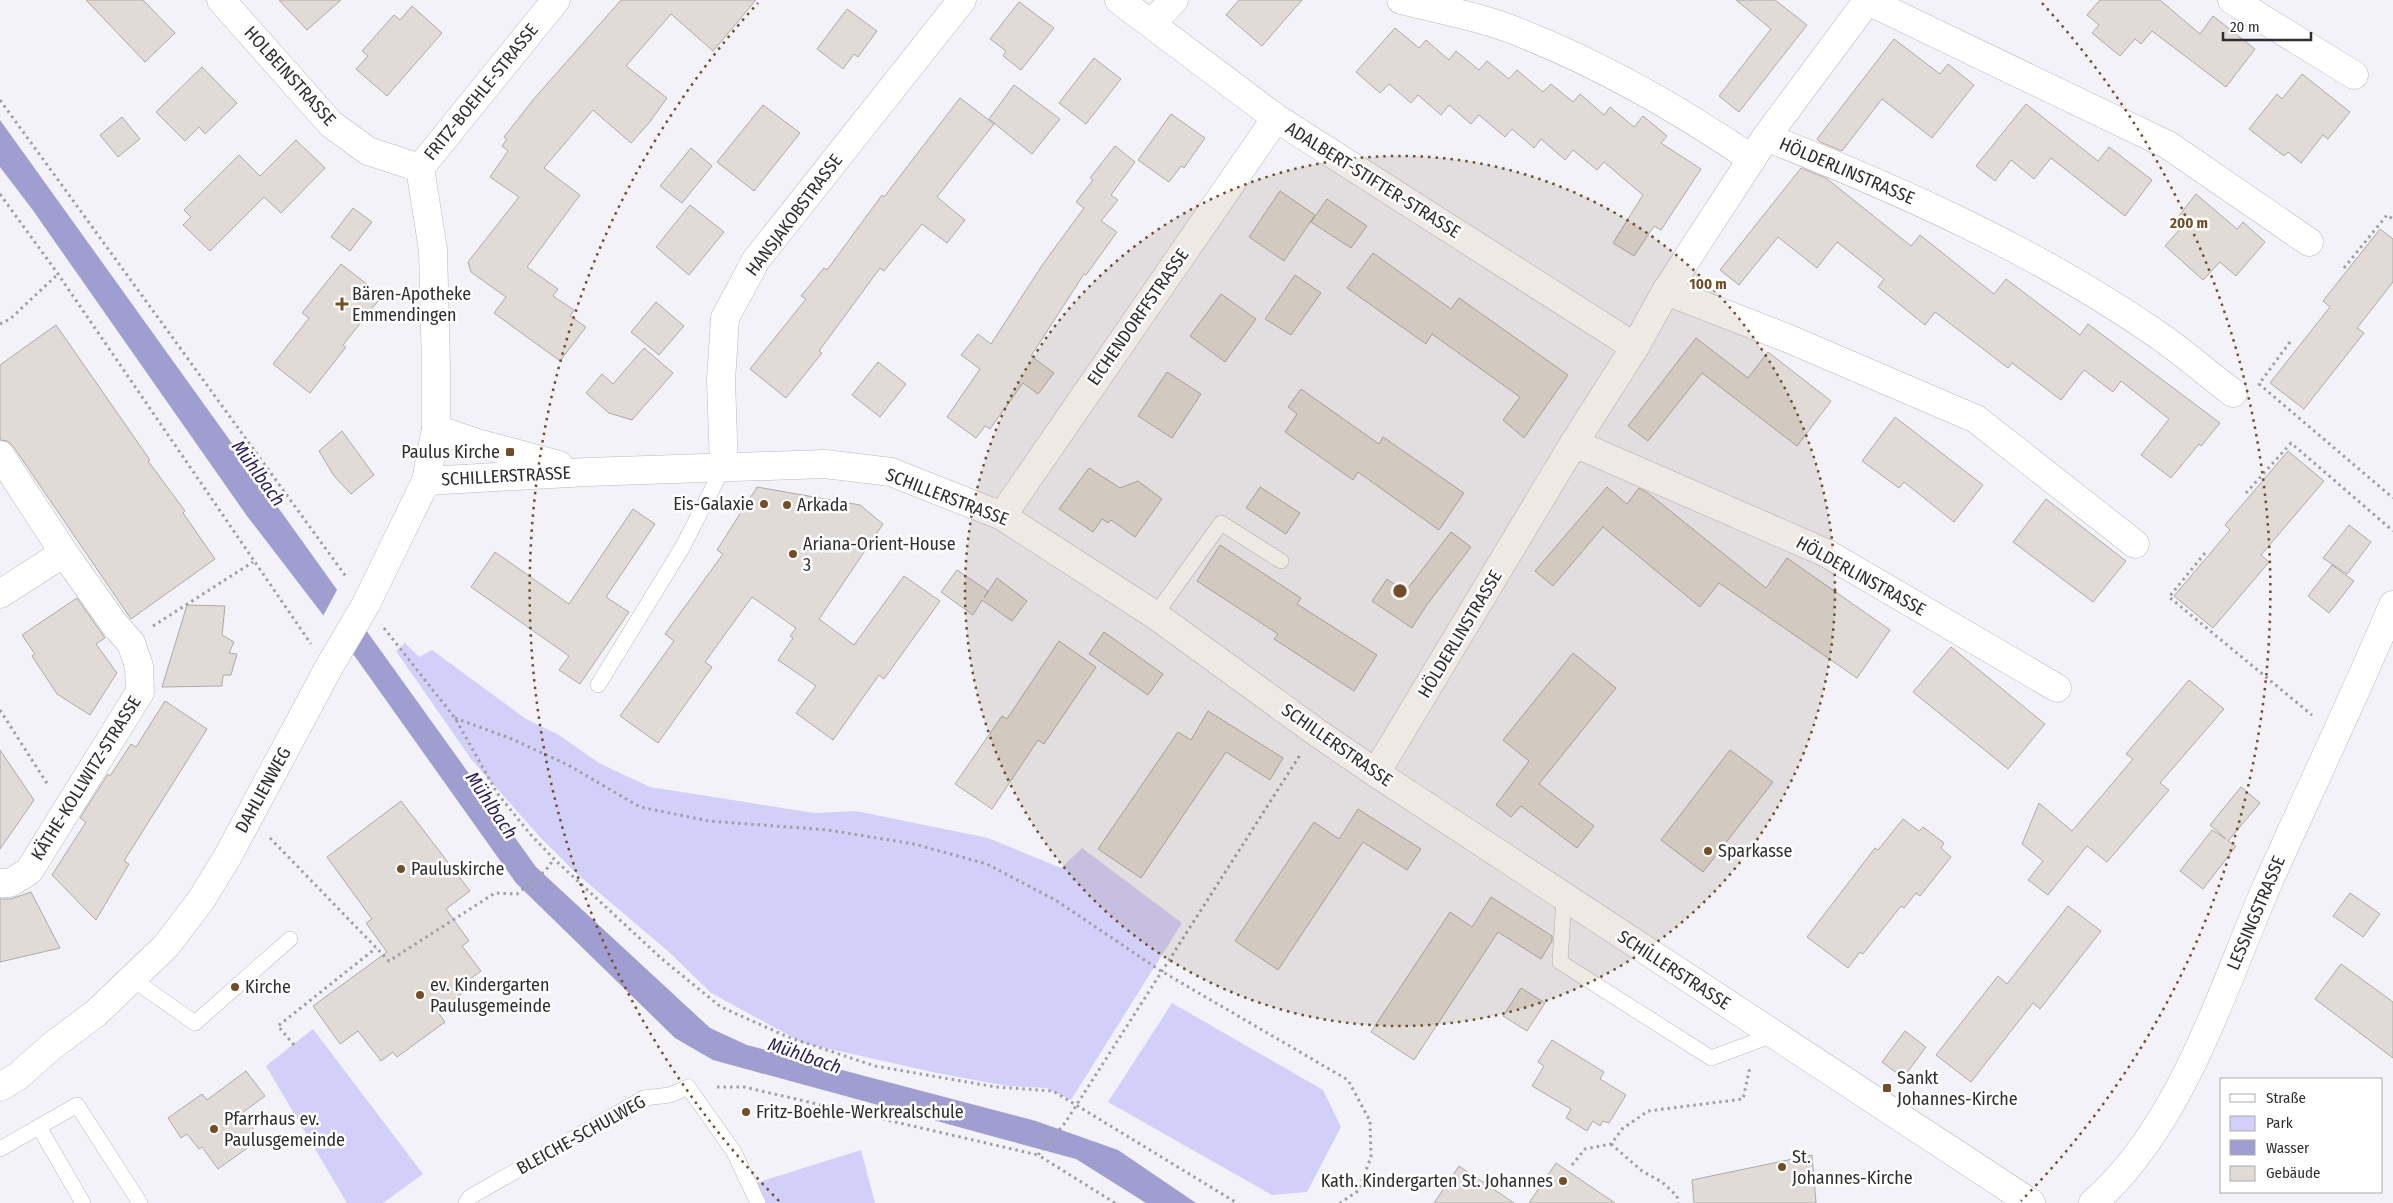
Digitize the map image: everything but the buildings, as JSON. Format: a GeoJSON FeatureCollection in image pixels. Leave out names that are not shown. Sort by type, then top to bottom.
{"type":"FeatureCollection","features":[{"type":"Feature","properties":{"kind":"street","name":"HOLBEINSTRASSE"},"geometry":{"type":"LineString","coordinates":[[221,0],[331,124],[368,151],[420,168]]}},
{"type":"Feature","properties":{"kind":"street","name":"FRITZ-BOEHLE-STRASSE"},"geometry":{"type":"LineString","coordinates":[[436,429],[433,250],[420,168],[556,0]]}},
{"type":"Feature","properties":{"kind":"street","name":"HANSJAKOBSTRASSE"},"geometry":{"type":"LineString","coordinates":[[724,466],[721,381],[725,318],[756,260],[962,0]]}},
{"type":"Feature","properties":{"kind":"street","name":"ADALBERT-STIFTER-STRASSE"},"geometry":{"type":"LineString","coordinates":[[1119,0],[1276,118],[1635,347]]}},
{"type":"Feature","properties":{"kind":"street"},"geometry":{"type":"LineString","coordinates":[[1152,23],[1174,0]]}},
{"type":"Feature","properties":{"kind":"street","name":"HÖLDERLINSTRASSE"},"geometry":{"type":"LineString","coordinates":[[1401,0],[1507,28],[1602,69],[1698,122],[1759,148],[1869,178],[2008,244],[2098,297],[2158,336],[2233,393]]}},
{"type":"Feature","properties":{"kind":"street","name":"HÖLDERLINSTRASSE"},"geometry":{"type":"LineString","coordinates":[[1376,773],[1574,443],[1635,347],[1666,290],[1759,148],[1868,0],[2168,145],[2309,242]]}},
{"type":"Feature","properties":{"kind":"street"},"geometry":{"type":"LineString","coordinates":[[2232,0],[2354,75]]}},
{"type":"Feature","properties":{"kind":"street","name":"EICHENDORFFSTRASSE"},"geometry":{"type":"LineString","coordinates":[[1002,516],[1276,118]]}},
{"type":"Feature","properties":{"kind":"street"},"geometry":{"type":"LineString","coordinates":[[1666,290],[1787,338],[1976,419],[2135,544]]}},
{"type":"Feature","properties":{"kind":"street","name":"SCHILLERSTRASSE"},"geometry":{"type":"LineString","coordinates":[[436,429],[510,452],[586,472]]}},
{"type":"Feature","properties":{"kind":"street","name":"DAHLIENWEG"},"geometry":{"type":"LineString","coordinates":[[0,1087],[18,1076],[52,1046],[96,1013],[166,946],[201,900],[228,856],[328,669],[363,609],[426,481],[436,429]]}},
{"type":"Feature","properties":{"kind":"street","name":"HÖLDERLINSTRASSE"},"geometry":{"type":"LineString","coordinates":[[1574,443],[1826,553],[2057,688]]}},
{"type":"Feature","properties":{"kind":"street","name":"KÄTHE-KOLLWITZ-STRASSE"},"geometry":{"type":"LineString","coordinates":[[0,455],[64,553],[115,625],[131,643],[139,666],[140,692],[29,871],[10,883],[0,883]]}},
{"type":"Feature","properties":{"kind":"street","name":"SCHILLERSTRASSE"},"geometry":{"type":"LineString","coordinates":[[426,481],[724,466],[825,464],[891,472],[1002,516],[1155,615],[1316,732],[1564,898],[1761,1039],[2031,1203]]}},
{"type":"Feature","properties":{"kind":"street"},"geometry":{"type":"LineString","coordinates":[[0,594],[64,553]]}},
{"type":"Feature","properties":{"kind":"street","name":"LESSINGSTRASSE"},"geometry":{"type":"LineString","coordinates":[[2093,1203],[2107,1191],[2128,1165],[2179,1091],[2269,882],[2393,605]]}},
{"type":"Feature","properties":{"kind":"lane"},"geometry":{"type":"LineString","coordinates":[[598,684],[682,548],[724,466]]}},
{"type":"Feature","properties":{"kind":"lane"},"geometry":{"type":"LineString","coordinates":[[1155,615],[1221,523],[1281,561]]}},
{"type":"Feature","properties":{"kind":"lane"},"geometry":{"type":"LineString","coordinates":[[1564,898],[1560,962],[1711,1058],[1761,1039]]}},
{"type":"Feature","properties":{"kind":"lane"},"geometry":{"type":"LineString","coordinates":[[132,979],[195,1023],[290,939]]}},
{"type":"Feature","properties":{"kind":"lane"},"geometry":{"type":"LineString","coordinates":[[688,1087],[734,1152],[758,1203]]}},
{"type":"Feature","properties":{"kind":"lane","name":"BLEICHE-SCHULWEG"},"geometry":{"type":"LineString","coordinates":[[466,1203],[470,1197],[644,1098],[670,1095],[688,1087]]}},
{"type":"Feature","properties":{"kind":"lane"},"geometry":{"type":"LineString","coordinates":[[0,1149],[77,1105],[140,1203]]}},
{"type":"Feature","properties":{"kind":"lane"},"geometry":{"type":"LineString","coordinates":[[39,1127],[83,1203]]}},
{"type":"Feature","properties":{"kind":"path"},"geometry":{"type":"LineString","coordinates":[[0,100],[363,609]]}},
{"type":"Feature","properties":{"kind":"path"},"geometry":{"type":"LineString","coordinates":[[0,194],[58,274],[253,562],[328,669]]}},
{"type":"Feature","properties":{"kind":"path"},"geometry":{"type":"LineString","coordinates":[[2344,268],[2387,215],[2393,219]]}},
{"type":"Feature","properties":{"kind":"path"},"geometry":{"type":"LineString","coordinates":[[0,324],[10,319],[58,274]]}},
{"type":"Feature","properties":{"kind":"path"},"geometry":{"type":"LineString","coordinates":[[2290,342],[2259,384],[2393,498]]}},
{"type":"Feature","properties":{"kind":"path"},"geometry":{"type":"LineString","coordinates":[[2246,493],[2291,443],[2393,531]]}},
{"type":"Feature","properties":{"kind":"path"},"geometry":{"type":"LineString","coordinates":[[2205,553],[2169,597],[2336,735]]}},
{"type":"Feature","properties":{"kind":"path"},"geometry":{"type":"LineString","coordinates":[[131,643],[253,562]]}},
{"type":"Feature","properties":{"kind":"path"},"geometry":{"type":"LineString","coordinates":[[400,648],[455,718],[497,792],[554,860],[662,959],[721,1008],[788,1037],[874,1066],[996,1087],[1053,1091],[1237,1203]]}},
{"type":"Feature","properties":{"kind":"path"},"geometry":{"type":"LineString","coordinates":[[0,710],[66,813]]}},
{"type":"Feature","properties":{"kind":"path"},"geometry":{"type":"LineString","coordinates":[[455,718],[512,739],[568,765],[640,807],[709,821],[828,830],[914,844],[987,864],[1057,901],[1161,971],[1348,1080],[1370,1121],[1371,1157],[1358,1191],[1340,1203]]}},
{"type":"Feature","properties":{"kind":"path"},"geometry":{"type":"LineString","coordinates":[[1038,1155],[1065,1123],[1316,732]]}},
{"type":"Feature","properties":{"kind":"path"},"geometry":{"type":"LineString","coordinates":[[248,816],[389,961],[495,893],[517,894],[546,870],[554,860]]}},
{"type":"Feature","properties":{"kind":"path"},"geometry":{"type":"LineString","coordinates":[[294,1044],[278,1026],[376,948]]}},
{"type":"Feature","properties":{"kind":"path"},"geometry":{"type":"LineString","coordinates":[[1572,1165],[1585,1149],[1612,1144],[1622,1129],[1648,1112],[1743,1098],[1761,1039]]}},
{"type":"Feature","properties":{"kind":"path"},"geometry":{"type":"LineString","coordinates":[[688,1087],[744,1087],[1038,1155],[1115,1203]]}},
{"type":"Feature","properties":{"kind":"path"},"geometry":{"type":"LineString","coordinates":[[1612,1144],[1642,1172],[1662,1182],[1677,1196],[1678,1203]]}},
{"type":"Feature","properties":{"kind":"green space"},"geometry":{"type":"Polygon","coordinates":[[[405,643],[419,657],[432,650],[526,719],[559,735],[599,763],[650,787],[814,813],[856,811],[988,838],[1061,868],[1082,848],[1182,923],[1071,1100],[1046,1088],[1007,1086],[937,1073],[803,1043],[711,993],[670,953],[576,873],[539,836],[471,759],[396,651],[405,643]]]}},
{"type":"Feature","properties":{"kind":"green space"},"geometry":{"type":"Polygon","coordinates":[[[1172,1003],[1323,1090],[1341,1127],[1307,1192],[1272,1195],[1108,1102],[1172,1003]]]}},
{"type":"Feature","properties":{"kind":"green space"},"geometry":{"type":"Polygon","coordinates":[[[313,1029],[423,1174],[383,1203],[347,1203],[266,1066],[313,1029]]]}},
{"type":"Feature","properties":{"kind":"green space"},"geometry":{"type":"Polygon","coordinates":[[[861,1150],[875,1203],[759,1203],[756,1183],[861,1150]]]}},
{"type":"Feature","properties":{"kind":"water"},"geometry":{"type":"Polygon","coordinates":[[[0,120],[536,867],[710,1028],[747,1045],[1036,1121],[1118,1150],[1196,1203],[1146,1203],[1076,1159],[713,1060],[675,1038],[516,883],[356,658],[247,516],[32,209],[0,167],[0,120]]]}},
{"type":"Feature","properties":{"kind":"pier"},"geometry":{"type":"Polygon","coordinates":[[[338,588],[367,630],[348,651],[322,618],[338,588]]]}},
{"type":"Feature","properties":{"kind":"place","name":"Bären-Apotheke Emmendingen"},"geometry":{"type":"Point","coordinates":[342,304]}},
{"type":"Feature","properties":{"kind":"place","name":"Paulus Kirche"},"geometry":{"type":"Point","coordinates":[510,452]}},
{"type":"Feature","properties":{"kind":"place","name":"Eis-Galaxie"},"geometry":{"type":"Point","coordinates":[764,504]}},
{"type":"Feature","properties":{"kind":"place","name":"Arkada"},"geometry":{"type":"Point","coordinates":[787,505]}},
{"type":"Feature","properties":{"kind":"place","name":"Ariana-Orient-House 3"},"geometry":{"type":"Point","coordinates":[793,554]}},
{"type":"Feature","properties":{"kind":"place","name":"Sparkasse"},"geometry":{"type":"Point","coordinates":[1708,851]}},
{"type":"Feature","properties":{"kind":"place","name":"Pauluskirche"},"geometry":{"type":"Point","coordinates":[401,869]}},
{"type":"Feature","properties":{"kind":"place","name":"Kirche"},"geometry":{"type":"Point","coordinates":[235,987]}},
{"type":"Feature","properties":{"kind":"place","name":"ev. Kindergarten Paulusgemeinde"},"geometry":{"type":"Point","coordinates":[420,995]}},
{"type":"Feature","properties":{"kind":"place","name":"Sankt Johannes-Kirche"},"geometry":{"type":"Point","coordinates":[1887,1088]}},
{"type":"Feature","properties":{"kind":"place","name":"Fritz-Boehle-Werkrealschule"},"geometry":{"type":"Point","coordinates":[746,1112]}},
{"type":"Feature","properties":{"kind":"place","name":"Pfarrhaus ev. Paulusgemeinde"},"geometry":{"type":"Point","coordinates":[214,1129]}},
{"type":"Feature","properties":{"kind":"place","name":"St. Johannes-Kirche"},"geometry":{"type":"Point","coordinates":[1782,1167]}},
{"type":"Feature","properties":{"kind":"place","name":"Kath. Kindergarten St. Johannes"},"geometry":{"type":"Point","coordinates":[1563,1181]}},
{"type":"Feature","properties":{"kind":"water label","name":"Mühlbach"},"geometry":{"type":"Point","coordinates":[259,473]}},
{"type":"Feature","properties":{"kind":"water label","name":"Mühlbach"},"geometry":{"type":"Point","coordinates":[492,805]}},
{"type":"Feature","properties":{"kind":"water label","name":"Mühlbach"},"geometry":{"type":"Point","coordinates":[805,1055]}}]}
